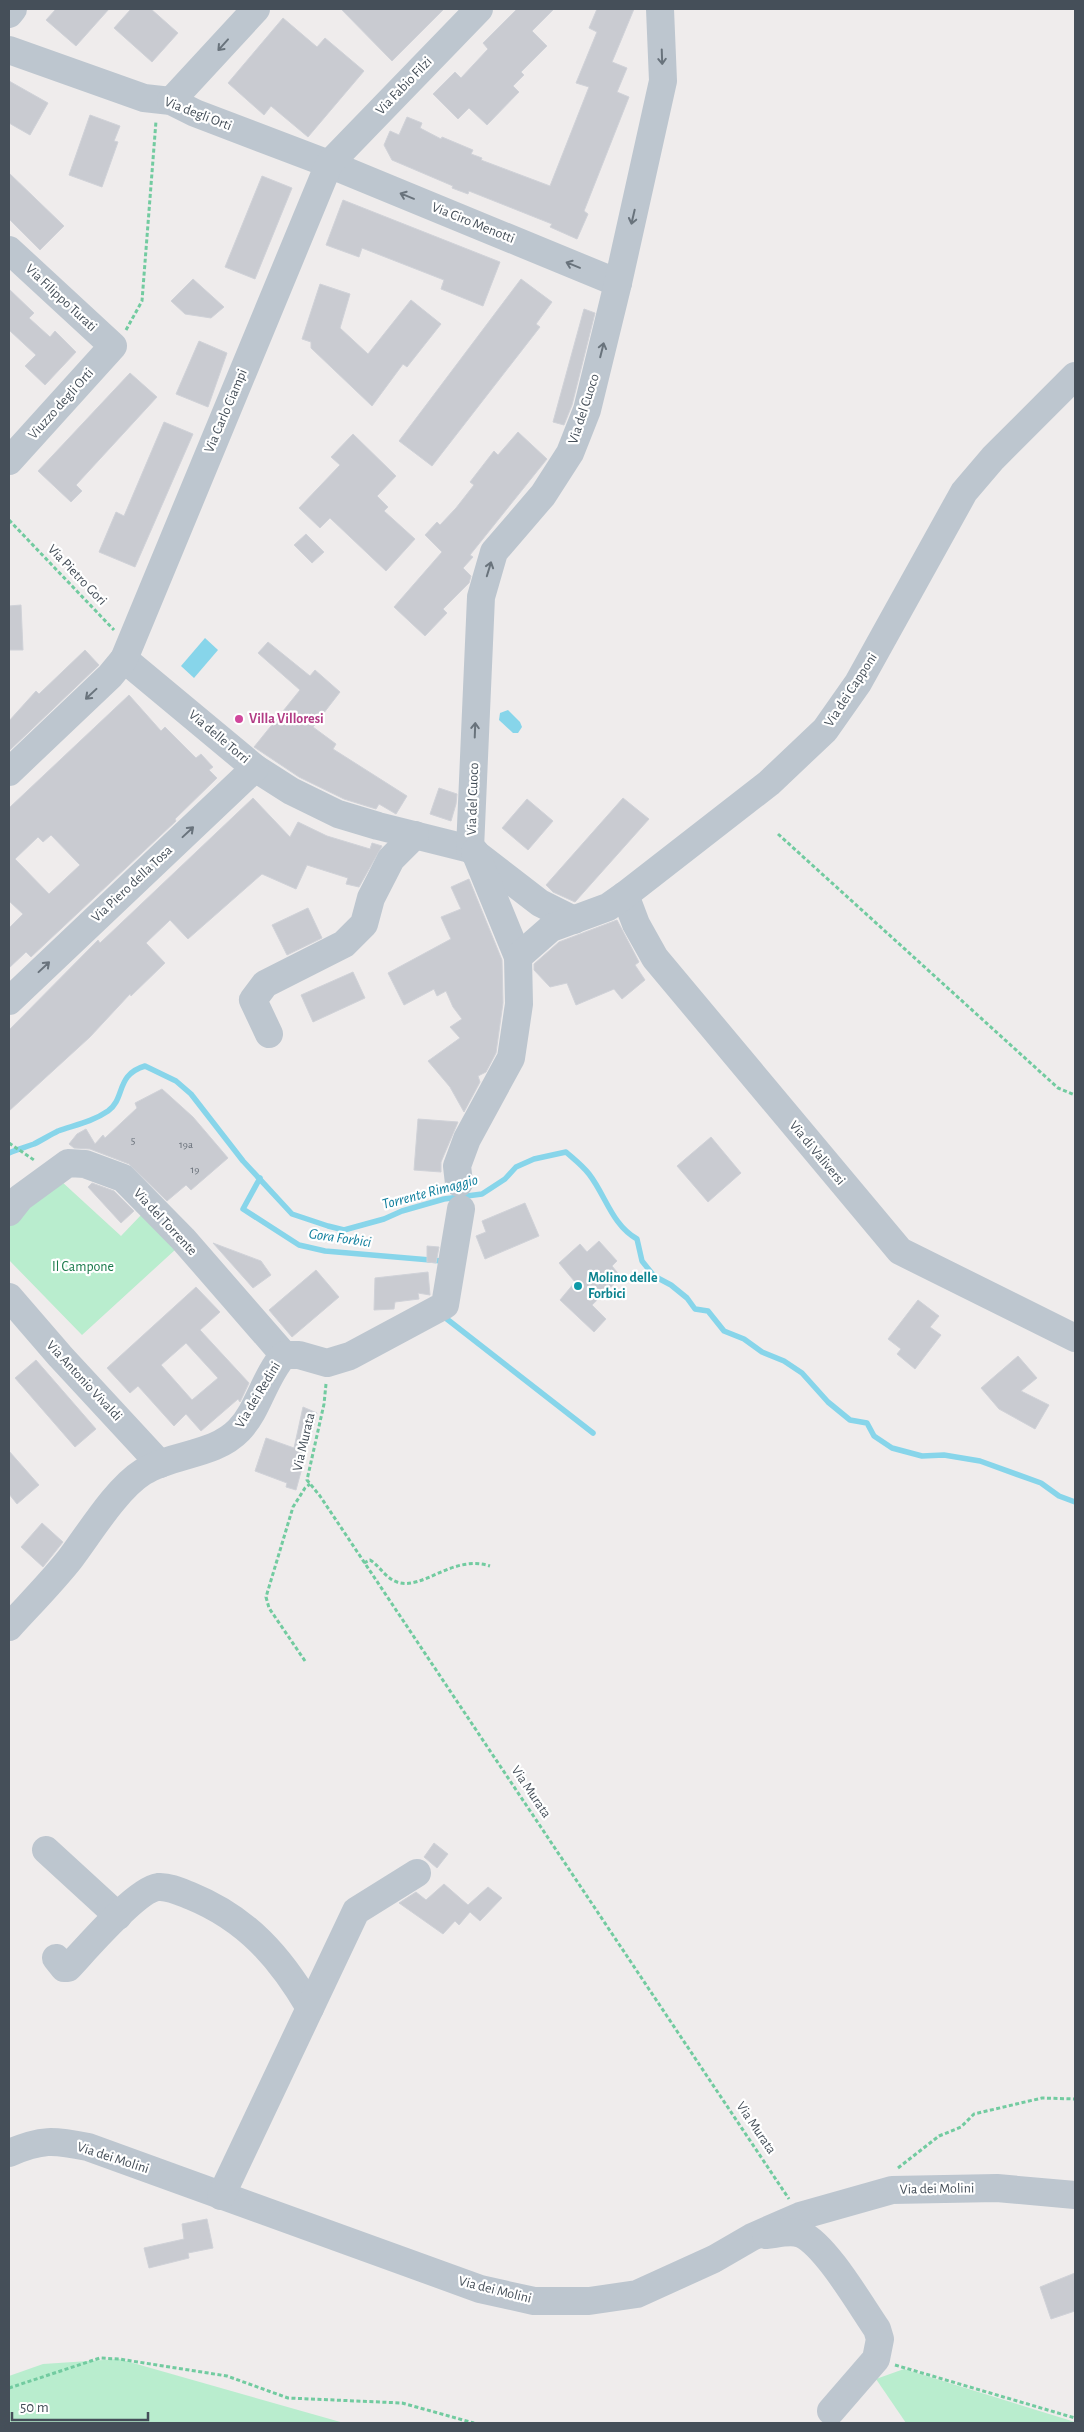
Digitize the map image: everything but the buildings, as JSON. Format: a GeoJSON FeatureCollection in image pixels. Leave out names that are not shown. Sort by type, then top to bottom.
{"type":"FeatureCollection","features":[{"type":"Feature","properties":{"kind":"street"},"geometry":{"type":"LineString","coordinates":[[9,14],[13,9]]}},
{"type":"Feature","properties":{"kind":"street"},"geometry":{"type":"LineString","coordinates":[[165,100],[256,9]]}},
{"type":"Feature","properties":{"kind":"street","name":"Via Fabio Filzi"},"geometry":{"type":"LineString","coordinates":[[329,164],[479,9]]}},
{"type":"Feature","properties":{"kind":"street","name":"Via del Cuoco"},"geometry":{"type":"LineString","coordinates":[[473,850],[481,597],[494,552],[544,495],[570,452],[587,410],[618,283],[663,81],[660,9]]}},
{"type":"Feature","properties":{"kind":"street","name":"Via degli Orti"},"geometry":{"type":"LineString","coordinates":[[9,50],[144,98],[165,100],[329,164]]}},
{"type":"Feature","properties":{"kind":"street","name":"Via Ciro Menotti"},"geometry":{"type":"LineString","coordinates":[[329,164],[618,283]]}},
{"type":"Feature","properties":{"kind":"street","name":"Via Carlo Ciampi"},"geometry":{"type":"LineString","coordinates":[[127,652],[329,164]]}},
{"type":"Feature","properties":{"kind":"street","name":"Via Filippo Turati"},"geometry":{"type":"LineString","coordinates":[[9,250],[113,346]]}},
{"type":"Feature","properties":{"kind":"street","name":"Viuzzo degli Orti"},"geometry":{"type":"LineString","coordinates":[[9,461],[113,346]]}},
{"type":"Feature","properties":{"kind":"street","name":"Via dei Capponi"},"geometry":{"type":"LineString","coordinates":[[562,924],[608,907],[625,895],[769,783],[825,730],[858,683],[892,625],[926,558],[964,492],[993,458],[1075,376]]}},
{"type":"Feature","properties":{"kind":"street"},"geometry":{"type":"LineString","coordinates":[[9,772],[110,676],[127,652]]}},
{"type":"Feature","properties":{"kind":"street","name":"Via delle Torri"},"geometry":{"type":"LineString","coordinates":[[127,652],[256,768],[291,791],[338,814],[473,850],[540,903],[562,924]]}},
{"type":"Feature","properties":{"kind":"street","name":"Via Piero della Tosa"},"geometry":{"type":"LineString","coordinates":[[9,1001],[256,768]]}},
{"type":"Feature","properties":{"kind":"street"},"geometry":{"type":"LineString","coordinates":[[269,1034],[253,1000],[257,994],[265,984],[344,944],[364,924],[372,898],[391,859],[414,835]]}},
{"type":"Feature","properties":{"kind":"street"},"geometry":{"type":"LineString","coordinates":[[328,1363],[350,1356],[445,1305],[460,1196],[457,1166],[467,1139],[511,1058],[519,1004],[518,957],[473,850]]}},
{"type":"Feature","properties":{"kind":"street","name":"Via di Valiversi"},"geometry":{"type":"LineString","coordinates":[[625,895],[636,924],[655,958],[900,1251],[1075,1338]]}},
{"type":"Feature","properties":{"kind":"street"},"geometry":{"type":"LineString","coordinates":[[518,957],[562,924]]}},
{"type":"Feature","properties":{"kind":"street","name":"Via del Torrente"},"geometry":{"type":"LineString","coordinates":[[14,1205],[68,1164],[85,1164],[123,1178],[183,1240],[284,1355]]}},
{"type":"Feature","properties":{"kind":"street","name":"Via Antonio Vivaldi"},"geometry":{"type":"LineString","coordinates":[[9,1297],[60,1356],[160,1464]]}},
{"type":"Feature","properties":{"kind":"street","name":"Via dei Redini"},"geometry":{"type":"LineString","coordinates":[[9,1627],[69,1561],[110,1505],[142,1472],[160,1464],[222,1444],[231,1438],[253,1409],[275,1364],[284,1355],[299,1355],[328,1363]]}},
{"type":"Feature","properties":{"kind":"street"},"geometry":{"type":"LineString","coordinates":[[46,1850],[118,1916]]}},
{"type":"Feature","properties":{"kind":"street"},"geometry":{"type":"LineString","coordinates":[[221,2196],[356,1911],[418,1873]]}},
{"type":"Feature","properties":{"kind":"street"},"geometry":{"type":"LineString","coordinates":[[56,1958],[64,1968],[68,1968],[141,1895],[157,1887],[174,1889],[232,1916],[283,1964],[310,2008]]}},
{"type":"Feature","properties":{"kind":"street","name":"Via dei Molini"},"geometry":{"type":"LineString","coordinates":[[9,2153],[32,2143],[56,2141],[88,2147],[480,2290],[534,2301],[588,2301],[637,2294],[714,2259],[752,2238],[800,2216],[888,2191],[997,2188],[1075,2195]]}},
{"type":"Feature","properties":{"kind":"street"},"geometry":{"type":"LineString","coordinates":[[752,2238],[787,2232],[801,2234],[826,2256],[877,2329],[880,2339],[876,2359],[831,2411]]}},
{"type":"Feature","properties":{"kind":"path"},"geometry":{"type":"LineString","coordinates":[[113,346],[126,330],[142,301],[165,100]]}},
{"type":"Feature","properties":{"kind":"path","name":"Via Pietro Gori"},"geometry":{"type":"LineString","coordinates":[[9,520],[127,652]]}},
{"type":"Feature","properties":{"kind":"path"},"geometry":{"type":"LineString","coordinates":[[778,834],[1058,1088],[1075,1095]]}},
{"type":"Feature","properties":{"kind":"path"},"geometry":{"type":"LineString","coordinates":[[9,1143],[30,1156]]}},
{"type":"Feature","properties":{"kind":"path","name":"Via Murata"},"geometry":{"type":"LineString","coordinates":[[328,1363],[324,1404],[307,1480],[800,2216]]}},
{"type":"Feature","properties":{"kind":"path"},"geometry":{"type":"LineString","coordinates":[[305,1661],[269,1608],[266,1597],[293,1507],[305,1488],[310,1484]]}},
{"type":"Feature","properties":{"kind":"path"},"geometry":{"type":"LineString","coordinates":[[364,1563],[370,1560],[389,1578],[397,1582],[413,1584],[436,1572],[465,1564],[481,1563],[490,1566]]}},
{"type":"Feature","properties":{"kind":"path"},"geometry":{"type":"LineString","coordinates":[[888,2191],[891,2177],[901,2165],[913,2158],[939,2136],[961,2127],[974,2114],[1042,2098],[1075,2099]]}},
{"type":"Feature","properties":{"kind":"path"},"geometry":{"type":"LineString","coordinates":[[9,2388],[100,2358],[119,2359],[227,2376],[288,2398],[402,2403],[474,2423]]}},
{"type":"Feature","properties":{"kind":"path"},"geometry":{"type":"LineString","coordinates":[[876,2359],[1075,2418]]}},
{"type":"Feature","properties":{"kind":"green space","name":"Il Campone"},"geometry":{"type":"Polygon","coordinates":[[[61,1181],[121,1236],[143,1213],[176,1249],[82,1335],[9,1260],[9,1225],[61,1181]]]}},
{"type":"Feature","properties":{"kind":"green space"},"geometry":{"type":"Polygon","coordinates":[[[119,2359],[344,2423],[9,2423],[9,2376],[43,2364],[119,2359]]]}},
{"type":"Feature","properties":{"kind":"green space"},"geometry":{"type":"Polygon","coordinates":[[[904,2369],[1075,2423],[906,2423],[876,2379],[904,2369]]]}},
{"type":"Feature","properties":{"kind":"water"},"geometry":{"type":"Polygon","coordinates":[[[205,638],[218,650],[194,678],[181,666],[205,638]]]}},
{"type":"Feature","properties":{"kind":"water"},"geometry":{"type":"Polygon","coordinates":[[[508,710],[520,722],[522,727],[518,733],[513,733],[499,720],[500,713],[508,710]]]}},
{"type":"Feature","properties":{"kind":"waterway","name":"Torrente Rimaggio"},"geometry":{"type":"LineString","coordinates":[[9,1153],[34,1144],[58,1131],[90,1121],[102,1115],[114,1106],[129,1075],[145,1066],[176,1081],[191,1094],[243,1161],[292,1214],[344,1230],[444,1199],[482,1194],[505,1179],[516,1167],[534,1159],[566,1152],[587,1171],[615,1218],[628,1233],[637,1239],[642,1261],[654,1276],[671,1285],[687,1298],[695,1309],[708,1311],[724,1331],[744,1339],[762,1352],[784,1361],[802,1373],[828,1402],[850,1420],[867,1423],[874,1436],[892,1448],[922,1456],[944,1455],[980,1461],[1041,1483],[1059,1496],[1075,1502]]}},
{"type":"Feature","properties":{"kind":"waterway","name":"Gora Forbici"},"geometry":{"type":"LineString","coordinates":[[260,1178],[243,1209],[299,1245],[325,1251],[442,1261],[442,1264]]}},
{"type":"Feature","properties":{"kind":"waterway","name":"Gora Forbici"},"geometry":{"type":"LineString","coordinates":[[443,1316],[593,1433]]}},
{"type":"Feature","properties":{"kind":"place","name":"Villa Villoresi"},"geometry":{"type":"Point","coordinates":[239,719]}},
{"type":"Feature","properties":{"kind":"place","name":"Molino delle Forbici"},"geometry":{"type":"Point","coordinates":[578,1286]}}]}
